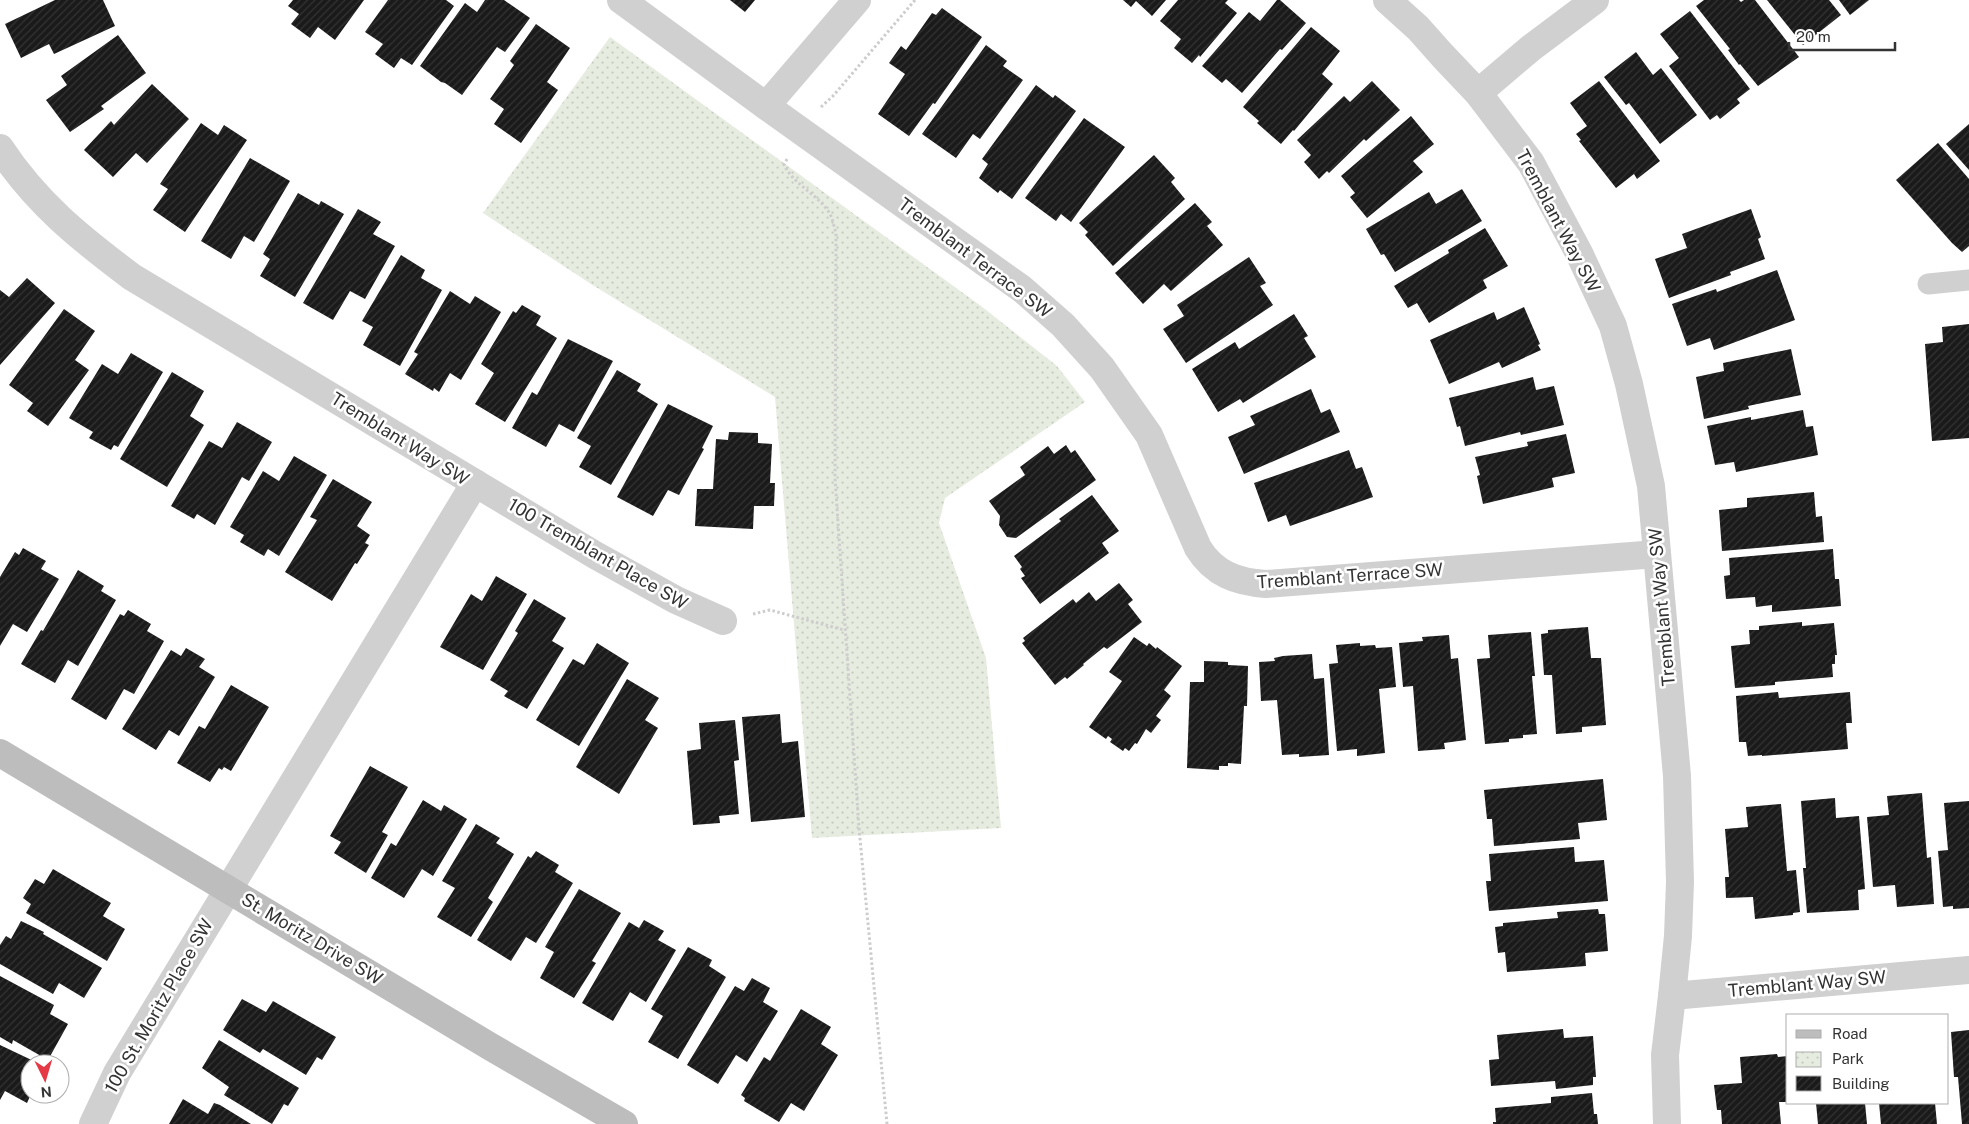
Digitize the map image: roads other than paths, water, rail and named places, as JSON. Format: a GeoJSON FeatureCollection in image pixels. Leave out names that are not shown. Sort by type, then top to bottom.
{"type":"FeatureCollection","features":[{"type":"Feature","properties":{"kind":"street","name":"Tremblant Terrace SW"},"geometry":{"type":"LineString","coordinates":[[621,0],[798,129],[1022,288],[1063,324],[1102,368],[1149,435],[1198,548],[1206,561],[1220,572],[1245,582],[1266,584],[1657,554]]}},
{"type":"Feature","properties":{"kind":"street"},"geometry":{"type":"LineString","coordinates":[[766,106],[857,0]]}},
{"type":"Feature","properties":{"kind":"street","name":"Tremblant Way SW"},"geometry":{"type":"LineString","coordinates":[[1387,0],[1418,28],[1478,93],[1531,163],[1580,253],[1613,326],[1629,384],[1651,486],[1677,776],[1680,882],[1678,936],[1672,996],[1969,970]]}},
{"type":"Feature","properties":{"kind":"street"},"geometry":{"type":"LineString","coordinates":[[1478,93],[1531,48],[1595,0]]}},
{"type":"Feature","properties":{"kind":"street","name":"Tremblant Way SW"},"geometry":{"type":"LineString","coordinates":[[0,148],[38,198],[76,235],[132,277],[475,483],[228,889]]}},
{"type":"Feature","properties":{"kind":"street","name":"100 Tremblant Place SW"},"geometry":{"type":"LineString","coordinates":[[475,483],[603,560],[676,600],[723,621]]}},
{"type":"Feature","properties":{"kind":"street","name":"St. Moritz Drive SW"},"geometry":{"type":"LineString","coordinates":[[0,753],[621,1123]]}},
{"type":"Feature","properties":{"kind":"street","name":"100 St. Moritz Place SW"},"geometry":{"type":"LineString","coordinates":[[93,1124],[117,1073],[228,889]]}},
{"type":"Feature","properties":{"kind":"street"},"geometry":{"type":"LineString","coordinates":[[1667,1124],[1665,1055],[1672,996]]}},
{"type":"Feature","properties":{"kind":"lane"},"geometry":{"type":"LineString","coordinates":[[1928,284],[1969,280]]}}]}
